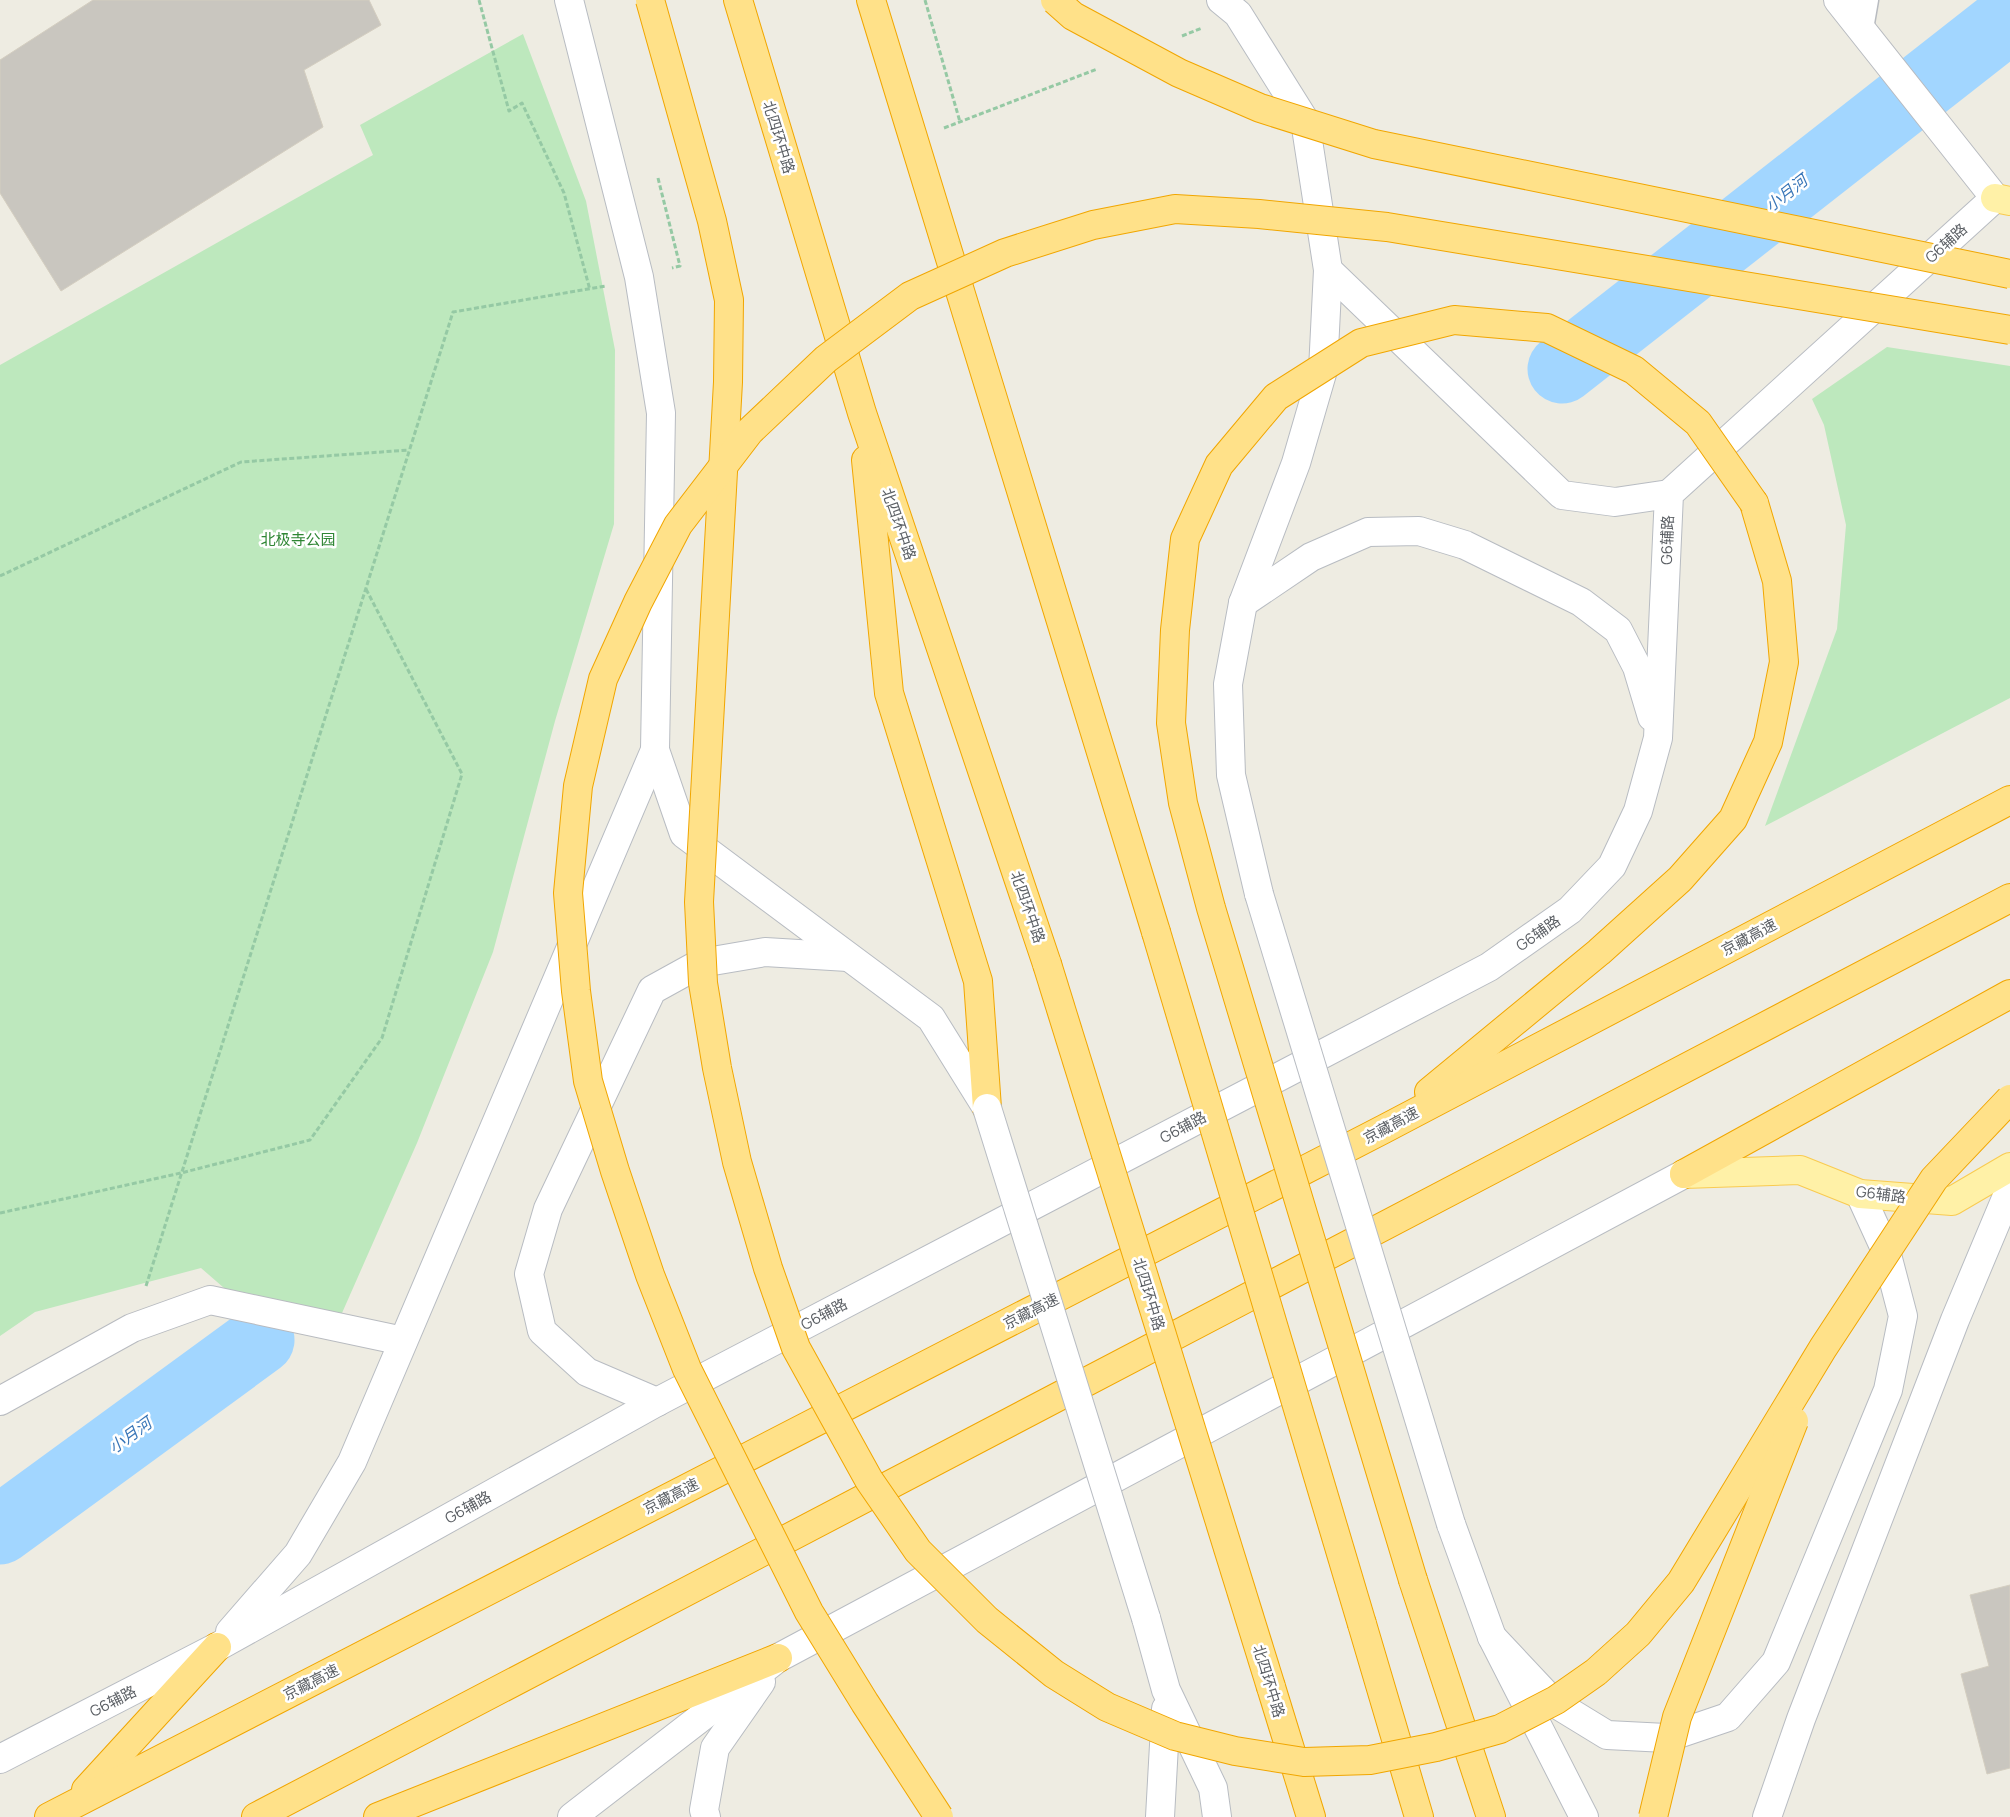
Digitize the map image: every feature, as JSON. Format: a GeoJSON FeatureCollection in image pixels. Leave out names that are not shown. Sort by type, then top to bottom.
{"type":"FeatureCollection","features":[{"type":"Feature","properties":{"kind":"highway"},"geometry":{"type":"LineString","coordinates":[[650,0],[712,221],[729,300],[728,382],[700,902],[703,983],[717,1068],[738,1162],[768,1268],[796,1348],[869,1480],[918,1551],[987,1620],[1054,1674],[1107,1707],[1175,1736],[1235,1751],[1304,1762],[1370,1760],[1436,1747],[1500,1729],[1556,1700],[1596,1672],[1638,1634],[1681,1582],[1823,1348],[1934,1179],[2010,1099]]}},
{"type":"Feature","properties":{"kind":"highway","name":"北四环中路"},"geometry":{"type":"LineString","coordinates":[[738,0],[862,413],[1047,964],[1311,1817]]}},
{"type":"Feature","properties":{"kind":"highway"},"geometry":{"type":"LineString","coordinates":[[871,0],[1156,932],[1419,1817]]}},
{"type":"Feature","properties":{"kind":"highway"},"geometry":{"type":"LineString","coordinates":[[1055,0],[1073,16],[1179,74],[1260,108],[1374,144],[2010,274]]}},
{"type":"Feature","properties":{"kind":"highway"},"geometry":{"type":"LineString","coordinates":[[939,1817],[809,1612],[687,1369],[650,1275],[615,1171],[588,1081],[576,991],[568,893],[578,786],[603,679],[638,602],[678,525],[750,430],[826,359],[910,296],[1005,253],[1094,225],[1174,209],[1260,214],[1388,227],[2010,330]]}},
{"type":"Feature","properties":{"kind":"highway"},"geometry":{"type":"LineString","coordinates":[[1384,1129],[1599,952],[1680,879],[1733,819],[1768,742],[1784,662],[1778,582],[1754,503],[1698,423],[1634,370],[1547,328],[1454,320],[1361,343],[1276,397],[1219,465],[1185,539],[1175,630],[1171,722],[1183,803],[1214,918],[1414,1580],[1491,1817]]}},
{"type":"Feature","properties":{"kind":"highway"},"geometry":{"type":"LineString","coordinates":[[862,413],[889,693],[978,981],[987,1108]]}},
{"type":"Feature","properties":{"kind":"highway","name":"京藏高速"},"geometry":{"type":"LineString","coordinates":[[49,1817],[1384,1129],[2010,800]]}},
{"type":"Feature","properties":{"kind":"highway"},"geometry":{"type":"LineString","coordinates":[[256,1817],[2010,898]]}},
{"type":"Feature","properties":{"kind":"highway"},"geometry":{"type":"LineString","coordinates":[[1684,1174],[2010,994]]}},
{"type":"Feature","properties":{"kind":"highway"},"geometry":{"type":"LineString","coordinates":[[1654,1817],[1677,1717],[1823,1348]]}},
{"type":"Feature","properties":{"kind":"highway"},"geometry":{"type":"LineString","coordinates":[[73,1804],[217,1647]]}},
{"type":"Feature","properties":{"kind":"highway"},"geometry":{"type":"LineString","coordinates":[[378,1817],[778,1658]]}},
{"type":"Feature","properties":{"kind":"main road","name":"G6辅路"},"geometry":{"type":"LineString","coordinates":[[1684,1174],[1800,1170],[1860,1194],[1952,1201],[2010,1167]]}},
{"type":"Feature","properties":{"kind":"street"},"geometry":{"type":"LineString","coordinates":[[569,0],[639,277],[661,413],[655,750],[684,834],[931,1018],[987,1108],[1146,1618],[1166,1690],[1213,1788],[1217,1817]]}},
{"type":"Feature","properties":{"kind":"street"},"geometry":{"type":"LineString","coordinates":[[1838,0],[2005,195]]}},
{"type":"Feature","properties":{"kind":"street"},"geometry":{"type":"LineString","coordinates":[[1230,7],[1305,121],[1328,270],[1323,370],[1296,463],[1242,604],[1228,684],[1231,775],[1259,894],[1451,1524],[1492,1637],[1584,1817]]}},
{"type":"Feature","properties":{"kind":"street","name":"G6辅路"},"geometry":{"type":"LineString","coordinates":[[0,1759],[217,1647],[657,1402],[1489,967],[1570,910],[1612,866],[1638,811],[1658,738],[1668,494],[2005,195]]}},
{"type":"Feature","properties":{"kind":"street"},"geometry":{"type":"LineString","coordinates":[[1328,270],[1562,495],[1615,502],[1668,494]]}},
{"type":"Feature","properties":{"kind":"street"},"geometry":{"type":"LineString","coordinates":[[1242,604],[1311,557],[1368,532],[1419,531],[1465,545],[1582,602],[1618,630],[1637,667],[1658,738]]}},
{"type":"Feature","properties":{"kind":"street"},"geometry":{"type":"LineString","coordinates":[[217,1647],[298,1554],[352,1462],[655,750]]}},
{"type":"Feature","properties":{"kind":"street"},"geometry":{"type":"LineString","coordinates":[[657,1402],[587,1372],[542,1331],[529,1274],[548,1209],[652,990],[701,963],[764,952],[848,957]]}},
{"type":"Feature","properties":{"kind":"street","name":"G6辅路"},"geometry":{"type":"LineString","coordinates":[[572,1817],[778,1658],[1684,1174]]}},
{"type":"Feature","properties":{"kind":"street"},"geometry":{"type":"LineString","coordinates":[[1767,1817],[1801,1719],[1915,1422],[2010,1189]]}},
{"type":"Feature","properties":{"kind":"street"},"geometry":{"type":"LineString","coordinates":[[1492,1637],[1553,1702],[1607,1735],[1666,1738],[1728,1716],[1776,1662],[1888,1390],[1903,1316],[1886,1251],[1860,1194]]}},
{"type":"Feature","properties":{"kind":"street"},"geometry":{"type":"LineString","coordinates":[[0,1401],[132,1328],[210,1300],[403,1341]]}},
{"type":"Feature","properties":{"kind":"street"},"geometry":{"type":"LineString","coordinates":[[706,1817],[704,1810],[715,1748],[778,1658]]}},
{"type":"Feature","properties":{"kind":"street"},"geometry":{"type":"LineString","coordinates":[[1160,1817],[1166,1690]]}},
{"type":"Feature","properties":{"kind":"lane"},"geometry":{"type":"LineString","coordinates":[[1862,29],[1868,0]]}},
{"type":"Feature","properties":{"kind":"path"},"geometry":{"type":"LineString","coordinates":[[132,1328],[453,312],[590,290],[564,193],[522,103],[509,111],[479,0]]}},
{"type":"Feature","properties":{"kind":"path"},"geometry":{"type":"LineString","coordinates":[[925,0],[960,122]]}},
{"type":"Feature","properties":{"kind":"path"},"geometry":{"type":"LineString","coordinates":[[0,576],[242,462],[410,450]]}},
{"type":"Feature","properties":{"kind":"path"},"geometry":{"type":"LineString","coordinates":[[0,1213],[181,1173],[310,1140],[382,1038],[462,774],[366,588]]}},
{"type":"Feature","properties":{"kind":"green space","name":"北极寺公园"},"geometry":{"type":"Polygon","coordinates":[[[523,34],[586,201],[615,350],[614,524],[555,721],[493,952],[417,1143],[331,1338],[254,1314],[201,1268],[35,1312],[0,1336],[0,365],[373,155],[360,125],[523,34]]]}},
{"type":"Feature","properties":{"kind":"green space"},"geometry":{"type":"Polygon","coordinates":[[[1887,347],[2010,366],[2010,698],[1765,826],[1837,629],[1846,525],[1824,425],[1812,399],[1887,347]]]}},
{"type":"Feature","properties":{"kind":"building"},"geometry":{"type":"Polygon","coordinates":[[[93,0],[369,0],[381,25],[304,70],[323,127],[61,291],[0,193],[0,60],[93,0]]]}},
{"type":"Feature","properties":{"kind":"building"},"geometry":{"type":"Polygon","coordinates":[[[2010,1585],[2010,1768],[1987,1774],[1961,1674],[1989,1666],[1970,1595],[2010,1585]]]}},
{"type":"Feature","properties":{"kind":"waterway","name":"小月河"},"geometry":{"type":"LineString","coordinates":[[1562,369],[2010,18]]}},
{"type":"Feature","properties":{"kind":"waterway","name":"小月河"},"geometry":{"type":"LineString","coordinates":[[0,1530],[260,1340]]}}]}
